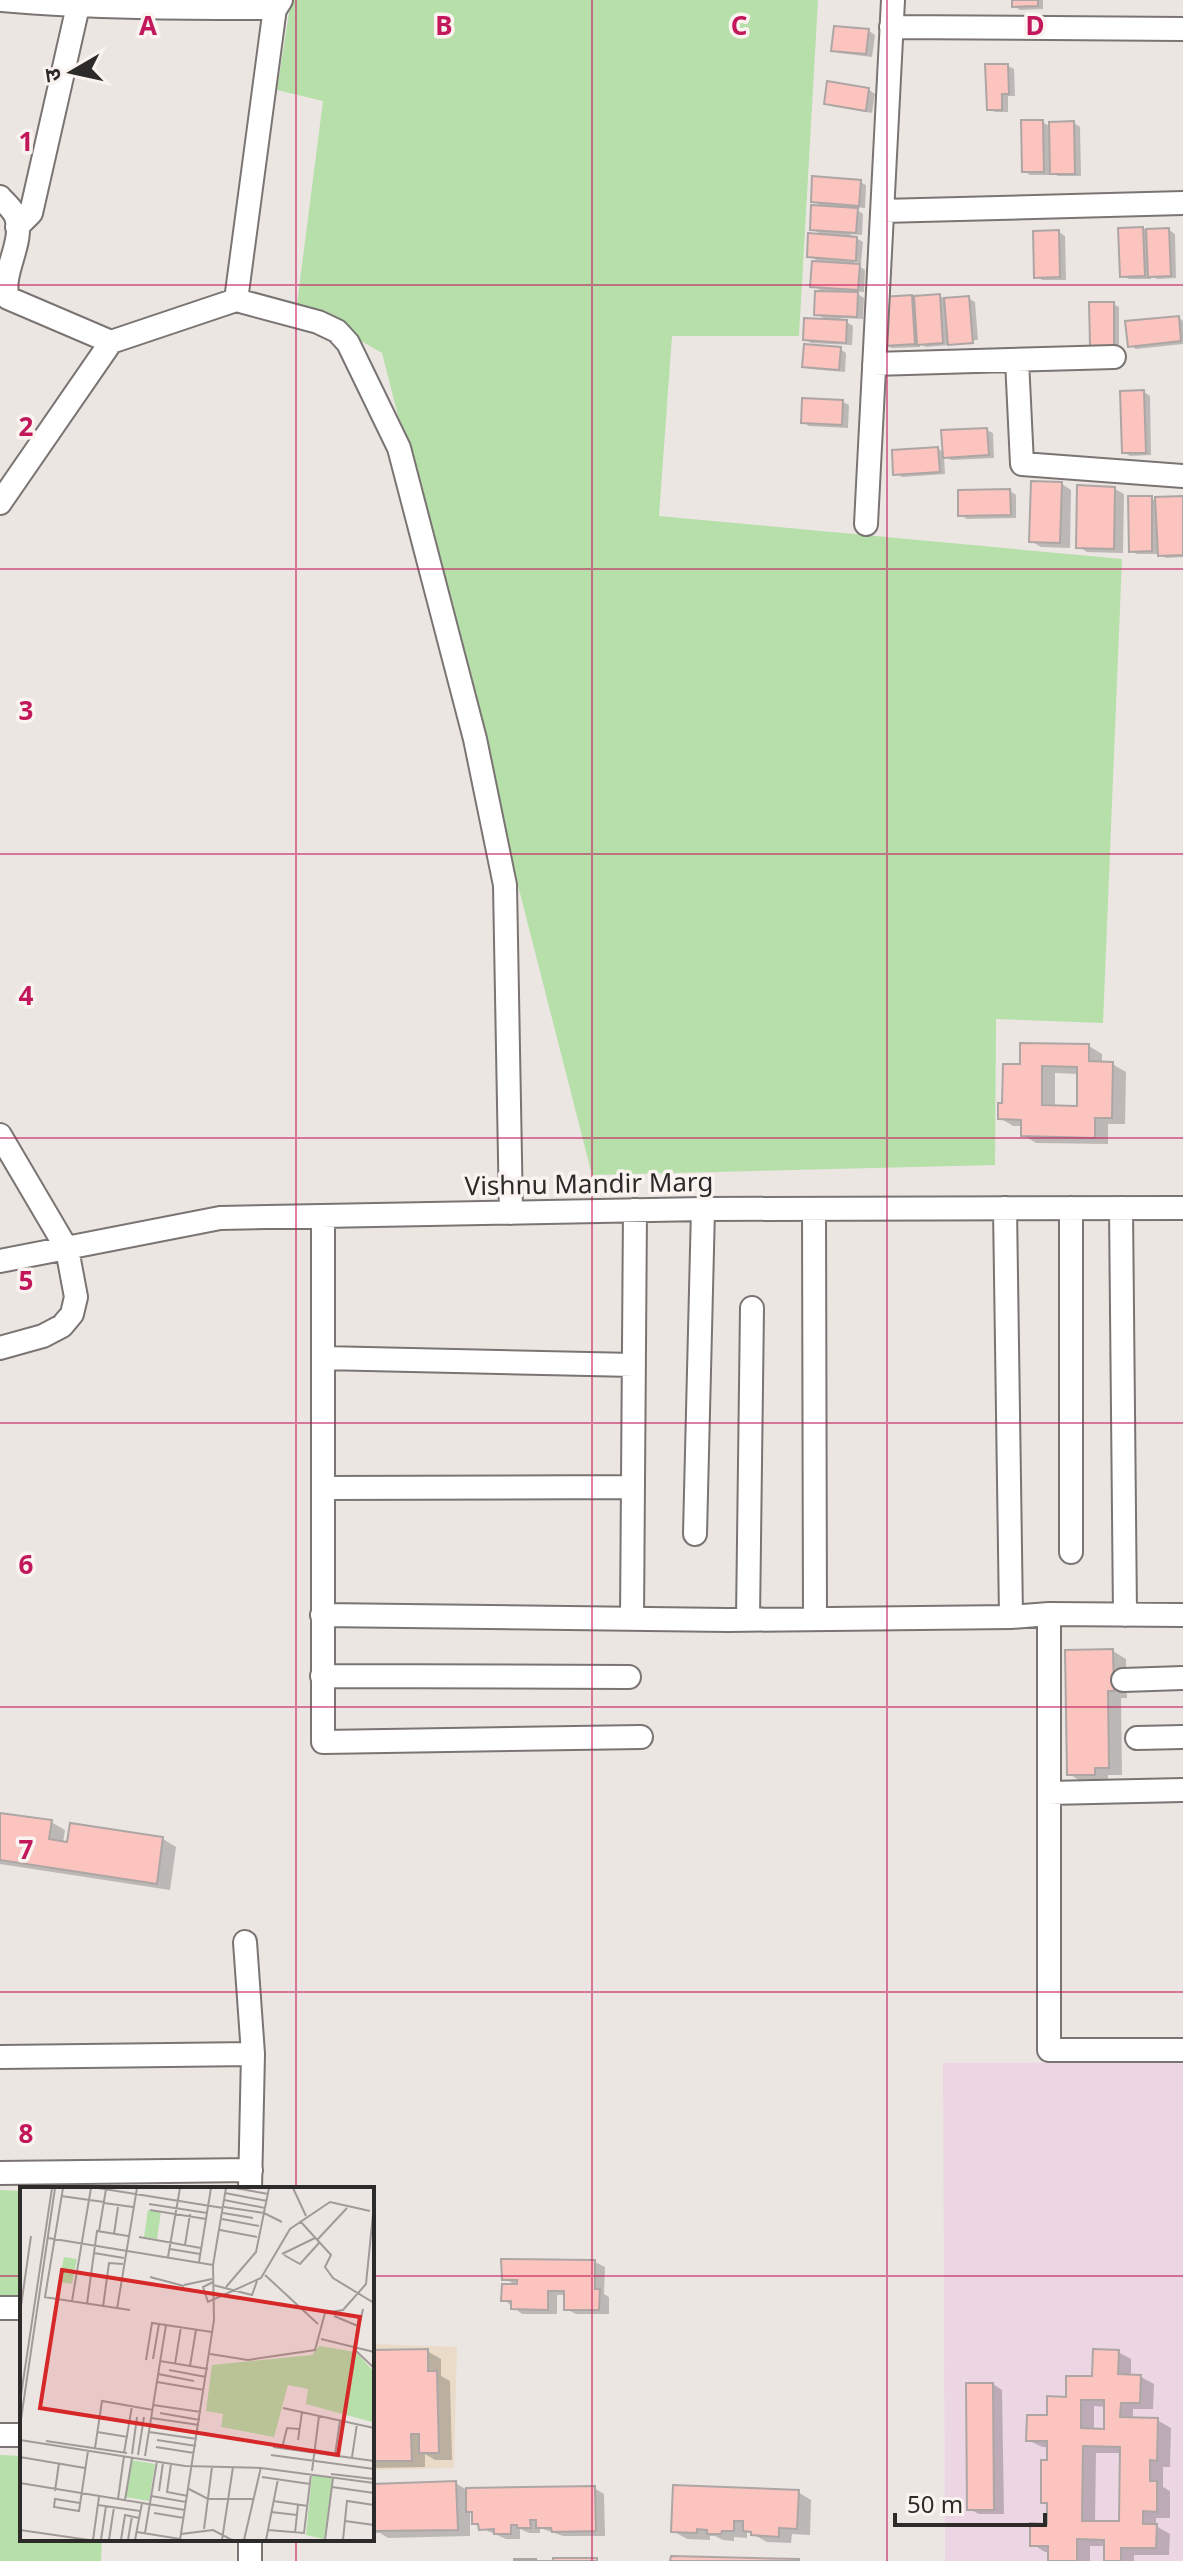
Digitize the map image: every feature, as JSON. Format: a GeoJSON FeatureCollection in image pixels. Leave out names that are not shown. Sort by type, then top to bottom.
{"type":"FeatureCollection","features":[{"type":"Feature","properties":{"kind":"street"},"geometry":{"type":"LineString","coordinates":[[2,0],[78,6],[278,3],[236,300]]}},
{"type":"Feature","properties":{"kind":"street"},"geometry":{"type":"LineString","coordinates":[[866,524],[893,0]]}},
{"type":"Feature","properties":{"kind":"street"},"geometry":{"type":"LineString","coordinates":[[17,227],[31,213],[78,6]]}},
{"type":"Feature","properties":{"kind":"street"},"geometry":{"type":"LineString","coordinates":[[891,27],[1183,29]]}},
{"type":"Feature","properties":{"kind":"street"},"geometry":{"type":"LineString","coordinates":[[0,197],[15,215],[17,227],[1,287],[8,298],[111,342]]}},
{"type":"Feature","properties":{"kind":"street"},"geometry":{"type":"LineString","coordinates":[[882,211],[1183,203]]}},
{"type":"Feature","properties":{"kind":"street"},"geometry":{"type":"LineString","coordinates":[[0,503],[111,342],[236,300],[318,322],[337,331],[348,343],[399,448],[475,739],[505,885],[511,1213]]}},
{"type":"Feature","properties":{"kind":"street"},"geometry":{"type":"LineString","coordinates":[[874,364],[1114,357]]}},
{"type":"Feature","properties":{"kind":"street"},"geometry":{"type":"LineString","coordinates":[[1017,360],[1022,464],[1183,476]]}},
{"type":"Feature","properties":{"kind":"street"},"geometry":{"type":"LineString","coordinates":[[0,1135],[67,1249],[76,1297],[72,1314],[62,1326],[43,1336],[0,1348]]}},
{"type":"Feature","properties":{"kind":"street"},"geometry":{"type":"LineString","coordinates":[[1005,1208],[1011,1617]]}},
{"type":"Feature","properties":{"kind":"street"},"geometry":{"type":"LineString","coordinates":[[1071,1208],[1071,1552]]}},
{"type":"Feature","properties":{"kind":"street"},"geometry":{"type":"LineString","coordinates":[[1121,1208],[1125,1615]]}},
{"type":"Feature","properties":{"kind":"street","name":"Vishnu Mandir Marg"},"geometry":{"type":"LineString","coordinates":[[0,1261],[220,1218],[703,1209],[1183,1208]]}},
{"type":"Feature","properties":{"kind":"street"},"geometry":{"type":"LineString","coordinates":[[695,1534],[703,1209]]}},
{"type":"Feature","properties":{"kind":"street"},"geometry":{"type":"LineString","coordinates":[[814,1209],[815,1619]]}},
{"type":"Feature","properties":{"kind":"street"},"geometry":{"type":"LineString","coordinates":[[632,1619],[635,1210]]}},
{"type":"Feature","properties":{"kind":"street"},"geometry":{"type":"LineString","coordinates":[[323,1216],[323,1742],[641,1737]]}},
{"type":"Feature","properties":{"kind":"street"},"geometry":{"type":"LineString","coordinates":[[748,1619],[752,1308]]}},
{"type":"Feature","properties":{"kind":"street"},"geometry":{"type":"LineString","coordinates":[[323,1358],[634,1365]]}},
{"type":"Feature","properties":{"kind":"street"},"geometry":{"type":"LineString","coordinates":[[323,1488],[633,1487]]}},
{"type":"Feature","properties":{"kind":"street"},"geometry":{"type":"LineString","coordinates":[[1049,1614],[1049,2050],[1183,2050]]}},
{"type":"Feature","properties":{"kind":"street"},"geometry":{"type":"LineString","coordinates":[[322,1615],[815,1619],[1049,1614],[1183,1615]]}},
{"type":"Feature","properties":{"kind":"street"},"geometry":{"type":"LineString","coordinates":[[322,1676],[629,1677]]}},
{"type":"Feature","properties":{"kind":"street"},"geometry":{"type":"LineString","coordinates":[[1123,1680],[1183,1678]]}},
{"type":"Feature","properties":{"kind":"street"},"geometry":{"type":"LineString","coordinates":[[1137,1738],[1183,1737]]}},
{"type":"Feature","properties":{"kind":"street"},"geometry":{"type":"LineString","coordinates":[[1049,1793],[1183,1790]]}},
{"type":"Feature","properties":{"kind":"street"},"geometry":{"type":"LineString","coordinates":[[0,2173],[251,2179],[253,2054],[245,1942]]}},
{"type":"Feature","properties":{"kind":"street"},"geometry":{"type":"LineString","coordinates":[[0,2057],[253,2054]]}},
{"type":"Feature","properties":{"kind":"shaded area"},"geometry":{"type":"Polygon","coordinates":[[[1183,2062],[1183,2561],[945,2561],[943,2063],[1183,2062]]]}},
{"type":"Feature","properties":{"kind":"shaded area"},"geometry":{"type":"Polygon","coordinates":[[[374,2344],[457,2347],[454,2468],[374,2470],[374,2344]]]}},
{"type":"Feature","properties":{"kind":"green space"},"geometry":{"type":"Polygon","coordinates":[[[291,0],[818,0],[799,336],[672,336],[659,516],[1122,559],[1103,1023],[996,1019],[995,1165],[592,1175],[382,353],[297,304],[323,101],[277,90],[291,0]]]}},
{"type":"Feature","properties":{"kind":"green space"},"geometry":{"type":"Polygon","coordinates":[[[0,2190],[20,2191],[20,2311],[0,2311],[0,2190]]]}},
{"type":"Feature","properties":{"kind":"green space"},"geometry":{"type":"Polygon","coordinates":[[[0,2455],[20,2456],[20,2541],[102,2541],[101,2561],[0,2561],[0,2455]]]}},
{"type":"Feature","properties":{"kind":"building"},"geometry":{"type":"Polygon","coordinates":[[[1012,0],[1038,0],[1038,6],[1012,7],[1012,0]]]}},
{"type":"Feature","properties":{"kind":"building"},"geometry":{"type":"Polygon","coordinates":[[[834,26],[869,29],[866,54],[831,51],[834,26]]]}},
{"type":"Feature","properties":{"kind":"building"},"geometry":{"type":"Polygon","coordinates":[[[985,64],[1008,64],[1009,94],[1002,94],[1002,110],[987,110],[985,64]]]}},
{"type":"Feature","properties":{"kind":"building"},"geometry":{"type":"Polygon","coordinates":[[[827,81],[869,88],[866,111],[824,104],[827,81]]]}},
{"type":"Feature","properties":{"kind":"building"},"geometry":{"type":"Polygon","coordinates":[[[1021,120],[1043,120],[1044,172],[1022,172],[1021,120]]]}},
{"type":"Feature","properties":{"kind":"building"},"geometry":{"type":"Polygon","coordinates":[[[1074,121],[1075,174],[1050,174],[1049,122],[1074,121]]]}},
{"type":"Feature","properties":{"kind":"building"},"geometry":{"type":"Polygon","coordinates":[[[812,176],[861,180],[859,206],[811,202],[812,176]]]}},
{"type":"Feature","properties":{"kind":"building"},"geometry":{"type":"Polygon","coordinates":[[[811,205],[858,208],[856,233],[810,230],[811,205]]]}},
{"type":"Feature","properties":{"kind":"building"},"geometry":{"type":"Polygon","coordinates":[[[1143,227],[1145,276],[1120,277],[1118,228],[1143,227]]]}},
{"type":"Feature","properties":{"kind":"building"},"geometry":{"type":"Polygon","coordinates":[[[1169,228],[1171,276],[1148,277],[1146,229],[1169,228]]]}},
{"type":"Feature","properties":{"kind":"building"},"geometry":{"type":"Polygon","coordinates":[[[1059,230],[1060,277],[1034,278],[1033,231],[1059,230]]]}},
{"type":"Feature","properties":{"kind":"building"},"geometry":{"type":"Polygon","coordinates":[[[808,233],[857,237],[856,261],[807,257],[808,233]]]}},
{"type":"Feature","properties":{"kind":"building"},"geometry":{"type":"Polygon","coordinates":[[[812,261],[860,264],[858,290],[810,287],[812,261]]]}},
{"type":"Feature","properties":{"kind":"building"},"geometry":{"type":"Polygon","coordinates":[[[815,291],[858,292],[857,317],[814,315],[815,291]]]}},
{"type":"Feature","properties":{"kind":"building"},"geometry":{"type":"Polygon","coordinates":[[[940,294],[943,343],[917,345],[914,296],[940,294]]]}},
{"type":"Feature","properties":{"kind":"building"},"geometry":{"type":"Polygon","coordinates":[[[912,295],[915,344],[884,346],[881,297],[912,295]]]}},
{"type":"Feature","properties":{"kind":"building"},"geometry":{"type":"Polygon","coordinates":[[[969,296],[973,343],[948,345],[944,298],[969,296]]]}},
{"type":"Feature","properties":{"kind":"building"},"geometry":{"type":"Polygon","coordinates":[[[1089,302],[1114,302],[1114,346],[1090,346],[1089,302]]]}},
{"type":"Feature","properties":{"kind":"building"},"geometry":{"type":"Polygon","coordinates":[[[1179,316],[1181,341],[1128,347],[1125,321],[1179,316]]]}},
{"type":"Feature","properties":{"kind":"building"},"geometry":{"type":"Polygon","coordinates":[[[804,318],[847,320],[846,343],[803,340],[804,318]]]}},
{"type":"Feature","properties":{"kind":"building"},"geometry":{"type":"Polygon","coordinates":[[[804,344],[841,347],[839,370],[802,367],[804,344]]]}},
{"type":"Feature","properties":{"kind":"building"},"geometry":{"type":"Polygon","coordinates":[[[1144,390],[1146,453],[1122,453],[1120,391],[1144,390]]]}},
{"type":"Feature","properties":{"kind":"building"},"geometry":{"type":"Polygon","coordinates":[[[802,398],[843,400],[842,425],[801,423],[802,398]]]}},
{"type":"Feature","properties":{"kind":"building"},"geometry":{"type":"Polygon","coordinates":[[[987,428],[989,455],[943,458],[941,430],[987,428]]]}},
{"type":"Feature","properties":{"kind":"building"},"geometry":{"type":"Polygon","coordinates":[[[938,447],[940,472],[893,475],[892,450],[938,447]]]}},
{"type":"Feature","properties":{"kind":"building"},"geometry":{"type":"Polygon","coordinates":[[[1031,481],[1062,482],[1060,543],[1029,542],[1031,481]]]}},
{"type":"Feature","properties":{"kind":"building"},"geometry":{"type":"Polygon","coordinates":[[[1077,485],[1115,487],[1114,549],[1076,548],[1077,485]]]}},
{"type":"Feature","properties":{"kind":"building"},"geometry":{"type":"Polygon","coordinates":[[[1010,489],[1011,515],[958,516],[958,490],[1010,489]]]}},
{"type":"Feature","properties":{"kind":"building"},"geometry":{"type":"Polygon","coordinates":[[[1128,496],[1152,496],[1152,551],[1129,552],[1128,496]]]}},
{"type":"Feature","properties":{"kind":"building"},"geometry":{"type":"Polygon","coordinates":[[[1183,496],[1183,555],[1158,556],[1155,497],[1183,496]]]}},
{"type":"Feature","properties":{"kind":"building"},"geometry":{"type":"Polygon","coordinates":[[[1020,1043],[1089,1044],[1089,1061],[1113,1062],[1112,1118],[1095,1118],[1095,1138],[1021,1136],[1021,1120],[998,1119],[998,1103],[1002,1103],[1003,1064],[1020,1064],[1020,1043]],[[1042,1066],[1042,1105],[1077,1106],[1077,1067],[1042,1066]]]}},
{"type":"Feature","properties":{"kind":"building"},"geometry":{"type":"Polygon","coordinates":[[[1113,1649],[1114,1691],[1108,1691],[1109,1768],[1095,1768],[1095,1775],[1067,1775],[1065,1650],[1113,1649]]]}},
{"type":"Feature","properties":{"kind":"building"},"geometry":{"type":"Polygon","coordinates":[[[0,1813],[52,1820],[49,1839],[67,1842],[70,1823],[163,1837],[157,1884],[0,1860],[0,1813]]]}},
{"type":"Feature","properties":{"kind":"building"},"geometry":{"type":"Polygon","coordinates":[[[501,2259],[595,2260],[595,2289],[600,2289],[599,2310],[564,2310],[564,2291],[548,2291],[548,2310],[511,2309],[511,2301],[501,2301],[502,2284],[517,2284],[517,2280],[502,2280],[501,2259]]]}},
{"type":"Feature","properties":{"kind":"building"},"geometry":{"type":"Polygon","coordinates":[[[428,2349],[428,2371],[437,2371],[439,2453],[419,2453],[419,2434],[411,2434],[412,2461],[374,2461],[374,2350],[428,2349]]]}},
{"type":"Feature","properties":{"kind":"building"},"geometry":{"type":"Polygon","coordinates":[[[1093,2349],[1119,2350],[1118,2374],[1141,2375],[1140,2403],[1121,2403],[1120,2417],[1158,2418],[1157,2461],[1150,2460],[1150,2481],[1157,2481],[1157,2512],[1143,2511],[1143,2524],[1157,2524],[1156,2548],[1121,2548],[1121,2561],[1104,2561],[1104,2540],[1077,2539],[1077,2561],[1048,2561],[1048,2546],[1030,2546],[1030,2523],[1047,2524],[1047,2503],[1041,2503],[1041,2460],[1047,2460],[1047,2441],[1026,2441],[1027,2415],[1047,2415],[1047,2396],[1066,2397],[1066,2376],[1092,2376],[1093,2349]],[[1081,2400],[1081,2428],[1104,2429],[1104,2400],[1081,2400]],[[1083,2446],[1082,2521],[1119,2521],[1120,2447],[1083,2446]]]}},
{"type":"Feature","properties":{"kind":"building"},"geometry":{"type":"Polygon","coordinates":[[[966,2383],[993,2383],[994,2510],[967,2510],[966,2383]]]}},
{"type":"Feature","properties":{"kind":"building"},"geometry":{"type":"Polygon","coordinates":[[[456,2481],[458,2530],[374,2531],[374,2484],[456,2481]]]}},
{"type":"Feature","properties":{"kind":"building"},"geometry":{"type":"Polygon","coordinates":[[[673,2485],[799,2490],[797,2529],[779,2528],[779,2537],[751,2535],[751,2532],[743,2531],[743,2521],[734,2521],[734,2531],[722,2531],[721,2534],[707,2534],[707,2530],[697,2529],[697,2533],[671,2532],[673,2485]]]}},
{"type":"Feature","properties":{"kind":"building"},"geometry":{"type":"Polygon","coordinates":[[[595,2486],[596,2531],[552,2532],[551,2528],[536,2528],[536,2520],[530,2520],[531,2528],[511,2525],[511,2534],[494,2534],[494,2529],[479,2530],[478,2524],[472,2524],[472,2512],[466,2512],[466,2488],[595,2486]]]}},
{"type":"Feature","properties":{"kind":"building"},"geometry":{"type":"Polygon","coordinates":[[[671,2556],[799,2559],[799,2561],[670,2561],[671,2556]]]}},
{"type":"Feature","properties":{"kind":"building"},"geometry":{"type":"Polygon","coordinates":[[[553,2558],[597,2558],[597,2561],[553,2561],[553,2558]]]}},
{"type":"Feature","properties":{"kind":"building"},"geometry":{"type":"Polygon","coordinates":[[[514,2559],[536,2559],[514,2561],[514,2559]]]}}]}
